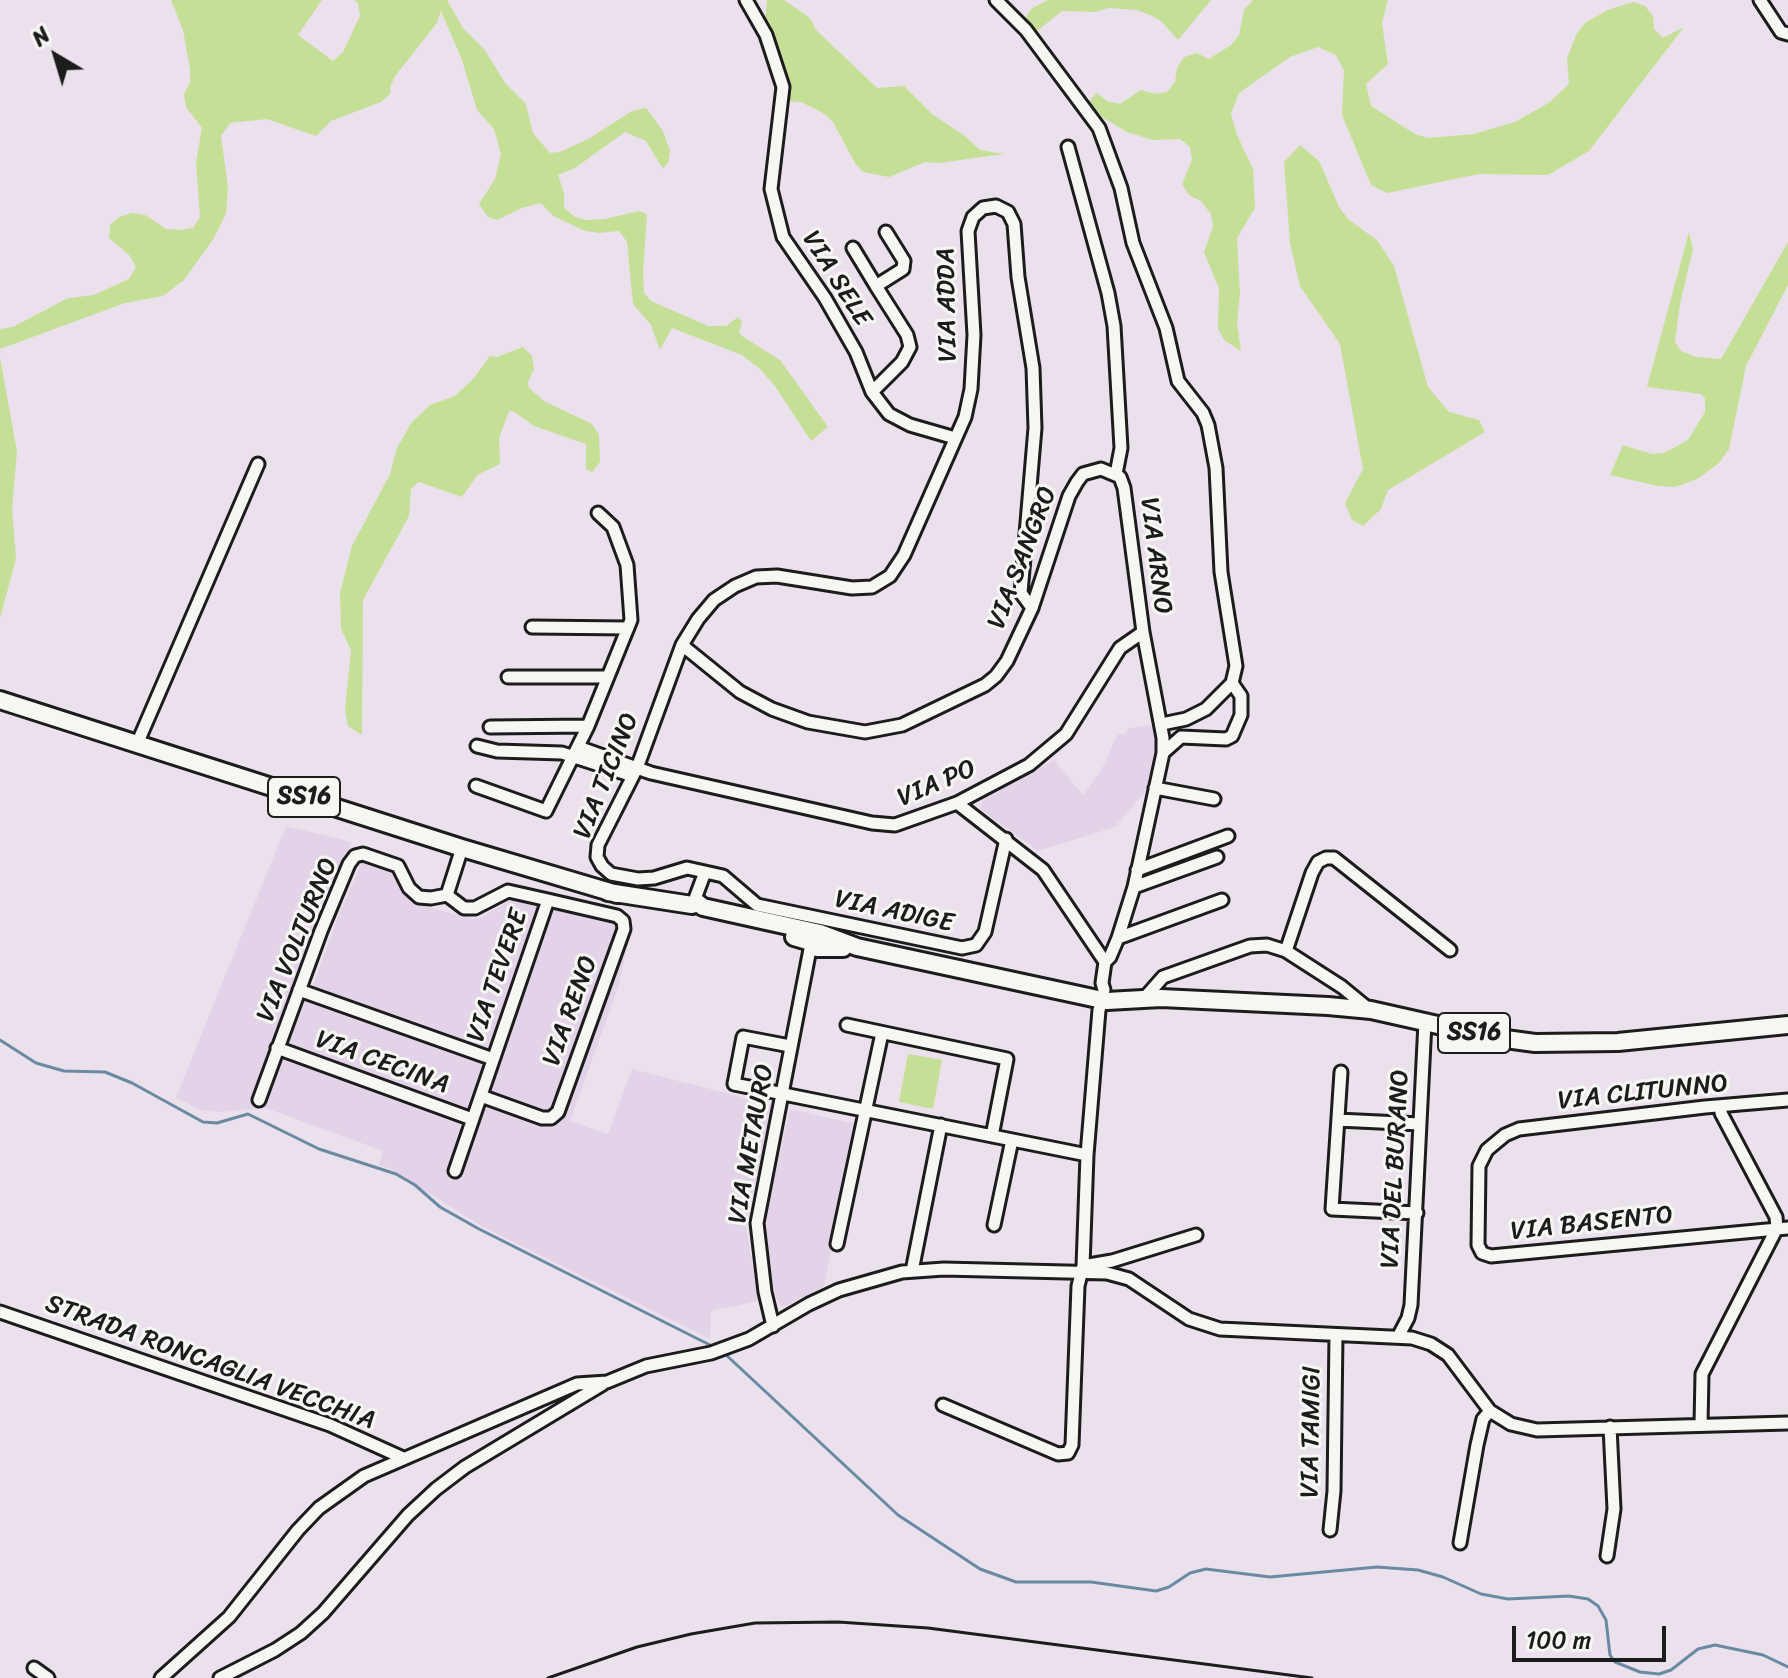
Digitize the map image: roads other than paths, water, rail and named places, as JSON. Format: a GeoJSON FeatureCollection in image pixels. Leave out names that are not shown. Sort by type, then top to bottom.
{"type":"FeatureCollection","features":[{"type":"Feature","properties":{"kind":"main road","name":"SS16"},"geometry":{"type":"LineString","coordinates":[[0,700],[608,892],[697,909],[818,941],[1083,996],[1155,996],[1371,1010],[1491,1037],[1548,1044],[1618,1042],[1788,1025]]}},
{"type":"Feature","properties":{"kind":"street","name":"VIA SELE"},"geometry":{"type":"LineString","coordinates":[[746,0],[766,35],[783,87],[771,189],[783,237],[825,298],[856,352],[872,392],[889,414],[910,425],[955,438]]}},
{"type":"Feature","properties":{"kind":"street"},"geometry":{"type":"LineString","coordinates":[[996,0],[1026,30],[1099,128],[1121,188],[1133,243],[1166,328],[1178,381],[1203,413],[1208,425],[1216,468],[1221,572],[1236,666],[1232,683],[1206,709],[1186,719],[1162,724]]}},
{"type":"Feature","properties":{"kind":"street"},"geometry":{"type":"LineString","coordinates":[[1760,0],[1781,32],[1788,34]]}},
{"type":"Feature","properties":{"kind":"street","name":"VIA ARNO"},"geometry":{"type":"LineString","coordinates":[[1068,147],[1108,293],[1114,326],[1121,448],[1116,474],[1123,482],[1143,632],[1162,724],[1163,753],[1134,887],[1118,938],[1105,965]]}},
{"type":"Feature","properties":{"kind":"street","name":"VIA ADDA"},"geometry":{"type":"LineString","coordinates":[[682,645],[714,600],[756,577],[777,576],[852,588],[872,587],[890,576],[904,555],[965,417],[974,349],[973,277],[968,231],[973,217],[983,208],[996,206],[1008,212],[1014,224],[1018,277],[1033,368],[1035,428],[1021,593],[1032,608]]}},
{"type":"Feature","properties":{"kind":"street"},"geometry":{"type":"LineString","coordinates":[[876,286],[903,269],[904,261],[886,232]]}},
{"type":"Feature","properties":{"kind":"street"},"geometry":{"type":"LineString","coordinates":[[853,248],[907,335],[910,347],[902,362],[872,392]]}},
{"type":"Feature","properties":{"kind":"street"},"geometry":{"type":"LineString","coordinates":[[137,744],[258,464]]}},
{"type":"Feature","properties":{"kind":"street","name":"VIA SANGRO"},"geometry":{"type":"LineString","coordinates":[[682,645],[740,692],[772,709],[808,722],[865,732],[902,725],[985,685],[996,676],[1007,661],[1032,608],[1069,496],[1077,482],[1083,474],[1092,470],[1106,469],[1116,474]]}},
{"type":"Feature","properties":{"kind":"street"},"geometry":{"type":"LineString","coordinates":[[476,786],[546,811],[588,726],[631,620],[627,565],[613,527],[598,513]]}},
{"type":"Feature","properties":{"kind":"street"},"geometry":{"type":"LineString","coordinates":[[532,627],[628,628]]}},
{"type":"Feature","properties":{"kind":"street","name":"VIA PO"},"geometry":{"type":"LineString","coordinates":[[477,746],[497,751],[576,751],[635,772],[872,823],[895,825],[957,803],[1029,765],[1066,734],[1120,648],[1143,632]]}},
{"type":"Feature","properties":{"kind":"street","name":"VIA TICINO"},"geometry":{"type":"LineString","coordinates":[[682,645],[635,772],[598,845],[597,857],[611,874],[638,879],[654,878],[687,868],[705,872]]}},
{"type":"Feature","properties":{"kind":"street"},"geometry":{"type":"LineString","coordinates":[[508,677],[608,677]]}},
{"type":"Feature","properties":{"kind":"street"},"geometry":{"type":"LineString","coordinates":[[1163,753],[1181,737],[1226,739],[1232,736],[1241,715],[1241,696],[1232,683]]}},
{"type":"Feature","properties":{"kind":"street"},"geometry":{"type":"LineString","coordinates":[[490,727],[588,726]]}},
{"type":"Feature","properties":{"kind":"street"},"geometry":{"type":"LineString","coordinates":[[1155,788],[1214,799]]}},
{"type":"Feature","properties":{"kind":"street"},"geometry":{"type":"LineString","coordinates":[[943,1405],[1058,1454],[1068,1453],[1072,1445],[1087,1155],[1099,1010],[1106,994],[1105,965],[1043,870],[957,803]]}},
{"type":"Feature","properties":{"kind":"street"},"geometry":{"type":"LineString","coordinates":[[1137,870],[1228,836]]}},
{"type":"Feature","properties":{"kind":"street","name":"VIA ADIGE"},"geometry":{"type":"LineString","coordinates":[[705,872],[723,876],[757,905],[962,948],[976,945],[985,932],[1006,839]]}},
{"type":"Feature","properties":{"kind":"street"},"geometry":{"type":"LineString","coordinates":[[447,895],[462,848]]}},
{"type":"Feature","properties":{"kind":"street","name":"VIA VOLTURNO"},"geometry":{"type":"LineString","coordinates":[[259,1100],[299,990],[349,864],[355,856],[363,854],[398,866],[409,888],[419,897],[447,895]]}},
{"type":"Feature","properties":{"kind":"street"},"geometry":{"type":"LineString","coordinates":[[1134,887],[1217,857]]}},
{"type":"Feature","properties":{"kind":"street"},"geometry":{"type":"LineString","coordinates":[[1286,951],[1312,873],[1318,862],[1326,858],[1334,858],[1450,950]]}},
{"type":"Feature","properties":{"kind":"street"},"geometry":{"type":"LineString","coordinates":[[697,909],[705,872]]}},
{"type":"Feature","properties":{"kind":"street","name":"VIA TEVERE"},"geometry":{"type":"LineString","coordinates":[[447,895],[464,908],[475,908],[508,891],[548,900],[455,1171]]}},
{"type":"Feature","properties":{"kind":"street","name":"VIA RENO"},"geometry":{"type":"LineString","coordinates":[[481,1096],[542,1118],[551,1118],[558,1112],[624,929],[623,921],[617,916],[548,900]]}},
{"type":"Feature","properties":{"kind":"street"},"geometry":{"type":"LineString","coordinates":[[1118,938],[1222,900]]}},
{"type":"Feature","properties":{"kind":"street","name":"VIA METAURO"},"geometry":{"type":"LineString","coordinates":[[773,1326],[756,1234],[784,1094],[790,1046],[806,971],[818,941]]}},
{"type":"Feature","properties":{"kind":"street"},"geometry":{"type":"LineString","coordinates":[[1155,996],[1163,977],[1250,946],[1267,945],[1286,951],[1371,1010]]}},
{"type":"Feature","properties":{"kind":"street"},"geometry":{"type":"LineString","coordinates":[[299,990],[493,1059]]}},
{"type":"Feature","properties":{"kind":"street","name":"VIA DEL BURANO"},"geometry":{"type":"LineString","coordinates":[[1408,1318],[1417,1213],[1425,1022]]}},
{"type":"Feature","properties":{"kind":"street"},"geometry":{"type":"LineString","coordinates":[[847,1025],[1007,1059],[992,1136]]}},
{"type":"Feature","properties":{"kind":"street"},"geometry":{"type":"LineString","coordinates":[[837,1244],[882,1033]]}},
{"type":"Feature","properties":{"kind":"street"},"geometry":{"type":"LineString","coordinates":[[790,1046],[743,1037],[734,1084],[1087,1155]]}},
{"type":"Feature","properties":{"kind":"street","name":"VIA CECINA"},"geometry":{"type":"LineString","coordinates":[[277,1048],[472,1119]]}},
{"type":"Feature","properties":{"kind":"street"},"geometry":{"type":"LineString","coordinates":[[1341,1072],[1332,1209],[1417,1213]]}},
{"type":"Feature","properties":{"kind":"street","name":"VIA CLITUNNO"},"geometry":{"type":"LineString","coordinates":[[1505,1135],[1519,1129],[1788,1100]]}},
{"type":"Feature","properties":{"kind":"street"},"geometry":{"type":"LineString","coordinates":[[1701,1425],[1702,1374],[1782,1228],[1721,1113],[1721,1106]]}},
{"type":"Feature","properties":{"kind":"street"},"geometry":{"type":"LineString","coordinates":[[1338,1120],[1420,1124]]}},
{"type":"Feature","properties":{"kind":"street"},"geometry":{"type":"LineString","coordinates":[[912,1271],[941,1125]]}},
{"type":"Feature","properties":{"kind":"street","name":"VIA BASENTO"},"geometry":{"type":"LineString","coordinates":[[1505,1135],[1487,1150],[1479,1166],[1478,1245],[1487,1256],[1782,1228]]}},
{"type":"Feature","properties":{"kind":"street"},"geometry":{"type":"LineString","coordinates":[[994,1225],[1012,1140]]}},
{"type":"Feature","properties":{"kind":"street"},"geometry":{"type":"LineString","coordinates":[[1081,1269],[1196,1235]]}},
{"type":"Feature","properties":{"kind":"street"},"geometry":{"type":"LineString","coordinates":[[220,1678],[301,1633],[323,1613],[408,1515],[436,1489],[465,1467],[607,1382],[646,1366],[727,1348],[839,1290],[912,1271],[1081,1269],[1129,1279],[1204,1326],[1412,1338],[1431,1344],[1448,1355],[1490,1411],[1511,1424],[1537,1430],[1788,1423]]}},
{"type":"Feature","properties":{"kind":"street","name":"STRADA RONCAGLIA VECCHIA"},"geometry":{"type":"LineString","coordinates":[[0,1312],[330,1425],[403,1458]]}},
{"type":"Feature","properties":{"kind":"street"},"geometry":{"type":"LineString","coordinates":[[1398,1337],[1408,1318]]}},
{"type":"Feature","properties":{"kind":"street"},"geometry":{"type":"LineString","coordinates":[[1408,1318],[1412,1338]]}},
{"type":"Feature","properties":{"kind":"street","name":"VIA TAMIGI"},"geometry":{"type":"LineString","coordinates":[[1330,1530],[1334,1491],[1336,1335]]}},
{"type":"Feature","properties":{"kind":"street"},"geometry":{"type":"LineString","coordinates":[[161,1678],[238,1606],[319,1508],[364,1476],[577,1384],[607,1382]]}},
{"type":"Feature","properties":{"kind":"street"},"geometry":{"type":"LineString","coordinates":[[1460,1543],[1477,1445],[1483,1419],[1490,1411]]}},
{"type":"Feature","properties":{"kind":"street"},"geometry":{"type":"LineString","coordinates":[[1607,1556],[1614,1509],[1610,1427]]}},
{"type":"Feature","properties":{"kind":"street"},"geometry":{"type":"LineString","coordinates":[[34,1668],[48,1678]]}},
{"type":"Feature","properties":{"kind":"waterway"},"geometry":{"type":"LineString","coordinates":[[0,1040],[36,1063],[64,1071],[105,1072],[132,1083],[203,1122],[217,1123],[248,1114],[319,1149],[396,1174],[415,1185],[440,1207],[479,1229],[714,1347]]}},
{"type":"Feature","properties":{"kind":"waterway"},"geometry":{"type":"LineString","coordinates":[[724,1353],[898,1515],[980,1569],[1016,1582],[1091,1582],[1156,1591],[1169,1587],[1190,1573],[1206,1569],[1270,1577],[1377,1567],[1418,1570],[1481,1594],[1508,1599],[1569,1596],[1588,1599],[1598,1606],[1606,1620],[1610,1655],[1615,1662],[1640,1672],[1659,1674],[1671,1670],[1698,1649],[1715,1645],[1763,1655],[1788,1667]]}},
{"type":"Feature","properties":{"kind":"railway"},"geometry":{"type":"LineString","coordinates":[[548,1678],[637,1647],[691,1634],[755,1623],[838,1622],[928,1628],[1312,1678]]}}]}
